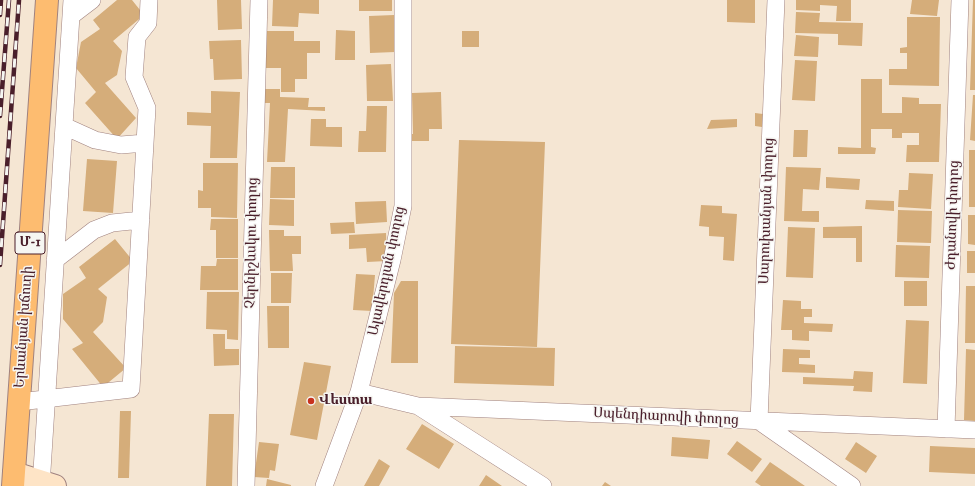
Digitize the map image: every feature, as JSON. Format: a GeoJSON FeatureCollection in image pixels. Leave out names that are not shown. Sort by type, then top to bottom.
{"type":"FeatureCollection","features":[{"type":"Feature","properties":{"kind":"highway","name":"Երևանյան խճուղի"},"geometry":{"type":"LineString","coordinates":[[13,479],[47,0]]}},
{"type":"Feature","properties":{"kind":"main road"},"geometry":{"type":"LineString","coordinates":[[13,479],[46,485]]}},
{"type":"Feature","properties":{"kind":"street"},"geometry":{"type":"LineString","coordinates":[[46,485],[47,399],[71,8],[92,0]]}},
{"type":"Feature","properties":{"kind":"street"},"geometry":{"type":"LineString","coordinates":[[19,402],[131,389],[147,108],[134,77],[137,38],[148,23],[149,0]]}},
{"type":"Feature","properties":{"kind":"street","name":"Չերնիշևսկու փողոց"},"geometry":{"type":"LineString","coordinates":[[246,486],[259,0]]}},
{"type":"Feature","properties":{"kind":"street","name":"Ալավերդյան փողոց"},"geometry":{"type":"LineString","coordinates":[[324,486],[359,392],[392,260],[402,206],[403,0]]}},
{"type":"Feature","properties":{"kind":"street","name":"Սարուխանյան փողոց"},"geometry":{"type":"LineString","coordinates":[[759,421],[776,0]]}},
{"type":"Feature","properties":{"kind":"street","name":"Ժդանովի փողոց"},"geometry":{"type":"LineString","coordinates":[[946,429],[960,0]]}},
{"type":"Feature","properties":{"kind":"street"},"geometry":{"type":"LineString","coordinates":[[64,126],[95,140],[121,145],[145,143]]}},
{"type":"Feature","properties":{"kind":"street"},"geometry":{"type":"LineString","coordinates":[[55,260],[94,230],[112,223],[141,220]]}},
{"type":"Feature","properties":{"kind":"street","name":"Սպենդիարովի փողոց"},"geometry":{"type":"LineString","coordinates":[[359,392],[418,406],[975,430]]}},
{"type":"Feature","properties":{"kind":"street"},"geometry":{"type":"LineString","coordinates":[[418,406],[543,486]]}},
{"type":"Feature","properties":{"kind":"street"},"geometry":{"type":"LineString","coordinates":[[759,421],[852,486]]}},
{"type":"Feature","properties":{"kind":"building"},"geometry":{"type":"Polygon","coordinates":[[[117,0],[132,0],[144,15],[113,41],[122,51],[117,75],[105,83],[136,118],[117,139],[85,103],[96,92],[76,68],[81,42],[100,29],[93,20],[117,0]]]}},
{"type":"Feature","properties":{"kind":"building"},"geometry":{"type":"Polygon","coordinates":[[[217,0],[241,0],[242,29],[218,30],[217,0]]]}},
{"type":"Feature","properties":{"kind":"building"},"geometry":{"type":"Polygon","coordinates":[[[273,0],[319,0],[319,14],[299,13],[298,27],[272,26],[273,0]]]}},
{"type":"Feature","properties":{"kind":"building"},"geometry":{"type":"Polygon","coordinates":[[[359,0],[392,0],[392,11],[359,11],[359,0]]]}},
{"type":"Feature","properties":{"kind":"building"},"geometry":{"type":"Polygon","coordinates":[[[727,0],[755,0],[755,23],[727,22],[727,0]]]}},
{"type":"Feature","properties":{"kind":"building"},"geometry":{"type":"Polygon","coordinates":[[[796,0],[851,0],[851,21],[836,21],[837,6],[820,5],[820,11],[796,10],[796,0]]]}},
{"type":"Feature","properties":{"kind":"building"},"geometry":{"type":"Polygon","coordinates":[[[912,0],[939,0],[937,16],[910,14],[912,0]]]}},
{"type":"Feature","properties":{"kind":"building"},"geometry":{"type":"Polygon","coordinates":[[[973,0],[975,0],[975,90],[970,90],[973,0]]]}},
{"type":"Feature","properties":{"kind":"building"},"geometry":{"type":"Polygon","coordinates":[[[796,12],[820,13],[819,22],[863,23],[862,46],[838,45],[838,34],[795,33],[796,12]]]}},
{"type":"Feature","properties":{"kind":"building"},"geometry":{"type":"Polygon","coordinates":[[[394,15],[395,52],[370,53],[369,16],[394,15]]]}},
{"type":"Feature","properties":{"kind":"building"},"geometry":{"type":"Polygon","coordinates":[[[907,17],[940,17],[939,86],[889,85],[889,69],[907,69],[907,53],[900,53],[900,48],[907,47],[907,17]]]}},
{"type":"Feature","properties":{"kind":"building"},"geometry":{"type":"Polygon","coordinates":[[[336,30],[355,31],[355,60],[335,60],[336,30]]]}},
{"type":"Feature","properties":{"kind":"building"},"geometry":{"type":"Polygon","coordinates":[[[263,31],[294,31],[294,41],[320,41],[320,53],[307,53],[307,79],[295,79],[295,92],[281,92],[281,68],[263,68],[263,31]]]}},
{"type":"Feature","properties":{"kind":"building"},"geometry":{"type":"Polygon","coordinates":[[[462,31],[479,31],[479,47],[462,47],[462,31]]]}},
{"type":"Feature","properties":{"kind":"building"},"geometry":{"type":"Polygon","coordinates":[[[796,35],[819,37],[818,57],[794,56],[796,35]]]}},
{"type":"Feature","properties":{"kind":"building"},"geometry":{"type":"Polygon","coordinates":[[[241,40],[242,79],[214,80],[213,59],[210,59],[209,41],[241,40]]]}},
{"type":"Feature","properties":{"kind":"building"},"geometry":{"type":"Polygon","coordinates":[[[795,60],[817,61],[815,101],[792,100],[795,60]]]}},
{"type":"Feature","properties":{"kind":"building"},"geometry":{"type":"Polygon","coordinates":[[[391,64],[393,101],[367,101],[366,65],[391,64]]]}},
{"type":"Feature","properties":{"kind":"building"},"geometry":{"type":"Polygon","coordinates":[[[861,79],[882,79],[882,113],[902,113],[902,97],[919,98],[919,104],[941,104],[939,162],[906,162],[907,145],[919,145],[919,133],[902,133],[902,138],[892,138],[892,129],[871,129],[871,147],[876,148],[875,154],[838,154],[838,147],[861,148],[861,79]]]}},
{"type":"Feature","properties":{"kind":"building"},"geometry":{"type":"Polygon","coordinates":[[[265,89],[280,89],[280,97],[309,98],[308,107],[325,107],[325,111],[288,109],[285,162],[267,162],[270,103],[264,103],[265,89]]]}},
{"type":"Feature","properties":{"kind":"building"},"geometry":{"type":"Polygon","coordinates":[[[211,91],[240,92],[237,158],[210,158],[211,126],[187,125],[187,112],[211,113],[211,91]]]}},
{"type":"Feature","properties":{"kind":"building"},"geometry":{"type":"Polygon","coordinates":[[[441,92],[442,129],[429,129],[429,141],[408,141],[408,134],[413,134],[412,93],[441,92]]]}},
{"type":"Feature","properties":{"kind":"building"},"geometry":{"type":"Polygon","coordinates":[[[973,95],[975,95],[975,141],[970,140],[973,95]]]}},
{"type":"Feature","properties":{"kind":"building"},"geometry":{"type":"Polygon","coordinates":[[[367,106],[387,106],[386,152],[358,152],[359,131],[366,131],[367,106]]]}},
{"type":"Feature","properties":{"kind":"building"},"geometry":{"type":"Polygon","coordinates":[[[755,113],[763,114],[762,127],[755,126],[755,113]]]}},
{"type":"Feature","properties":{"kind":"building"},"geometry":{"type":"Polygon","coordinates":[[[311,119],[326,119],[326,127],[342,127],[342,147],[310,146],[311,119]]]}},
{"type":"Feature","properties":{"kind":"building"},"geometry":{"type":"Polygon","coordinates":[[[737,119],[737,127],[707,129],[711,120],[737,119]]]}},
{"type":"Feature","properties":{"kind":"building"},"geometry":{"type":"Polygon","coordinates":[[[794,130],[808,130],[807,157],[793,157],[794,130]]]}},
{"type":"Feature","properties":{"kind":"building"},"geometry":{"type":"Polygon","coordinates":[[[459,140],[545,142],[537,347],[451,344],[459,140]]]}},
{"type":"Feature","properties":{"kind":"building"},"geometry":{"type":"Polygon","coordinates":[[[969,150],[975,150],[975,207],[969,207],[969,150]]]}},
{"type":"Feature","properties":{"kind":"building"},"geometry":{"type":"Polygon","coordinates":[[[87,159],[117,161],[113,213],[83,211],[87,159]]]}},
{"type":"Feature","properties":{"kind":"building"},"geometry":{"type":"Polygon","coordinates":[[[203,163],[238,163],[237,218],[211,217],[211,208],[198,208],[198,190],[203,191],[203,163]]]}},
{"type":"Feature","properties":{"kind":"building"},"geometry":{"type":"Polygon","coordinates":[[[271,167],[295,167],[295,198],[270,198],[271,167]]]}},
{"type":"Feature","properties":{"kind":"building"},"geometry":{"type":"Polygon","coordinates":[[[786,167],[821,168],[819,190],[803,189],[802,211],[819,211],[819,222],[784,221],[786,167]]]}},
{"type":"Feature","properties":{"kind":"building"},"geometry":{"type":"Polygon","coordinates":[[[909,173],[933,174],[931,209],[898,207],[899,190],[908,190],[909,173]]]}},
{"type":"Feature","properties":{"kind":"building"},"geometry":{"type":"Polygon","coordinates":[[[826,177],[860,179],[859,190],[826,188],[826,177]]]}},
{"type":"Feature","properties":{"kind":"building"},"geometry":{"type":"Polygon","coordinates":[[[270,199],[294,200],[294,226],[269,225],[270,199]]]}},
{"type":"Feature","properties":{"kind":"building"},"geometry":{"type":"Polygon","coordinates":[[[866,200],[894,201],[894,211],[865,209],[866,200]]]}},
{"type":"Feature","properties":{"kind":"building"},"geometry":{"type":"Polygon","coordinates":[[[386,201],[387,222],[356,224],[355,202],[386,201]]]}},
{"type":"Feature","properties":{"kind":"building"},"geometry":{"type":"Polygon","coordinates":[[[701,205],[722,206],[722,213],[737,214],[734,261],[723,260],[724,237],[709,236],[709,227],[699,226],[701,205]]]}},
{"type":"Feature","properties":{"kind":"building"},"geometry":{"type":"Polygon","coordinates":[[[898,210],[932,211],[931,243],[897,242],[898,210]]]}},
{"type":"Feature","properties":{"kind":"building"},"geometry":{"type":"Polygon","coordinates":[[[968,215],[975,215],[975,245],[968,244],[968,215]]]}},
{"type":"Feature","properties":{"kind":"building"},"geometry":{"type":"Polygon","coordinates":[[[211,219],[238,219],[238,258],[216,258],[216,230],[210,230],[211,219]]]}},
{"type":"Feature","properties":{"kind":"building"},"geometry":{"type":"Polygon","coordinates":[[[354,222],[355,233],[331,234],[330,223],[354,222]]]}},
{"type":"Feature","properties":{"kind":"building"},"geometry":{"type":"Polygon","coordinates":[[[862,226],[862,262],[856,262],[856,238],[823,238],[823,227],[862,226]]]}},
{"type":"Feature","properties":{"kind":"building"},"geometry":{"type":"Polygon","coordinates":[[[788,227],[815,228],[813,278],[786,277],[788,227]]]}},
{"type":"Feature","properties":{"kind":"building"},"geometry":{"type":"Polygon","coordinates":[[[269,230],[284,230],[284,236],[301,236],[301,254],[292,254],[293,271],[270,271],[269,230]]]}},
{"type":"Feature","properties":{"kind":"building"},"geometry":{"type":"Polygon","coordinates":[[[386,233],[387,261],[367,262],[366,248],[349,249],[349,235],[386,233]]]}},
{"type":"Feature","properties":{"kind":"building"},"geometry":{"type":"Polygon","coordinates":[[[115,239],[133,261],[98,289],[107,297],[103,322],[93,332],[126,368],[103,387],[72,349],[83,343],[63,319],[63,294],[86,278],[79,267],[115,239]]]}},
{"type":"Feature","properties":{"kind":"building"},"geometry":{"type":"Polygon","coordinates":[[[896,245],[930,246],[929,278],[895,277],[896,245]]]}},
{"type":"Feature","properties":{"kind":"building"},"geometry":{"type":"Polygon","coordinates":[[[967,251],[975,251],[975,273],[967,273],[967,251]]]}},
{"type":"Feature","properties":{"kind":"building"},"geometry":{"type":"Polygon","coordinates":[[[217,259],[238,259],[238,290],[200,290],[201,266],[216,266],[217,259]]]}},
{"type":"Feature","properties":{"kind":"building"},"geometry":{"type":"Polygon","coordinates":[[[271,273],[292,273],[291,303],[271,303],[271,273]]]}},
{"type":"Feature","properties":{"kind":"building"},"geometry":{"type":"Polygon","coordinates":[[[356,274],[375,275],[372,311],[353,310],[356,274]]]}},
{"type":"Feature","properties":{"kind":"building"},"geometry":{"type":"Polygon","coordinates":[[[401,281],[418,281],[418,363],[391,363],[394,293],[401,281]]]}},
{"type":"Feature","properties":{"kind":"building"},"geometry":{"type":"Polygon","coordinates":[[[904,281],[927,281],[927,306],[904,306],[904,281]]]}},
{"type":"Feature","properties":{"kind":"building"},"geometry":{"type":"Polygon","coordinates":[[[966,286],[975,286],[975,343],[965,343],[966,286]]]}},
{"type":"Feature","properties":{"kind":"building"},"geometry":{"type":"Polygon","coordinates":[[[207,292],[239,292],[238,340],[227,339],[227,330],[206,329],[207,292]]]}},
{"type":"Feature","properties":{"kind":"building"},"geometry":{"type":"Polygon","coordinates":[[[783,300],[801,301],[801,309],[812,309],[812,317],[804,317],[804,323],[833,324],[832,332],[809,331],[809,341],[792,340],[792,330],[781,330],[783,300]]]}},
{"type":"Feature","properties":{"kind":"building"},"geometry":{"type":"Polygon","coordinates":[[[267,306],[289,306],[289,348],[268,348],[267,306]]]}},
{"type":"Feature","properties":{"kind":"building"},"geometry":{"type":"Polygon","coordinates":[[[906,320],[929,321],[927,384],[903,383],[906,320]]]}},
{"type":"Feature","properties":{"kind":"building"},"geometry":{"type":"Polygon","coordinates":[[[213,334],[225,334],[225,349],[239,349],[239,365],[214,366],[213,334]]]}},
{"type":"Feature","properties":{"kind":"building"},"geometry":{"type":"Polygon","coordinates":[[[455,346],[555,348],[554,386],[454,383],[455,346]]]}},
{"type":"Feature","properties":{"kind":"building"},"geometry":{"type":"Polygon","coordinates":[[[783,349],[810,350],[810,358],[799,358],[799,364],[815,365],[815,373],[782,372],[783,349]]]}},
{"type":"Feature","properties":{"kind":"building"},"geometry":{"type":"Polygon","coordinates":[[[966,349],[975,350],[975,421],[964,420],[966,349]]]}},
{"type":"Feature","properties":{"kind":"building","name":"Վեստա"},"geometry":{"type":"Polygon","coordinates":[[[304,362],[331,366],[317,440],[290,435],[304,362]]]}},
{"type":"Feature","properties":{"kind":"building"},"geometry":{"type":"Polygon","coordinates":[[[854,371],[873,372],[872,392],[853,391],[854,386],[803,384],[803,377],[853,379],[854,371]]]}},
{"type":"Feature","properties":{"kind":"building"},"geometry":{"type":"Polygon","coordinates":[[[120,411],[131,411],[129,478],[118,478],[120,411]]]}},
{"type":"Feature","properties":{"kind":"building"},"geometry":{"type":"Polygon","coordinates":[[[209,414],[234,414],[232,486],[206,486],[209,414]]]}},
{"type":"Feature","properties":{"kind":"building"},"geometry":{"type":"Polygon","coordinates":[[[422,424],[454,444],[439,469],[406,449],[422,424]]]}},
{"type":"Feature","properties":{"kind":"building"},"geometry":{"type":"Polygon","coordinates":[[[672,437],[710,440],[708,459],[671,456],[672,437]]]}},
{"type":"Feature","properties":{"kind":"building"},"geometry":{"type":"Polygon","coordinates":[[[737,441],[762,459],[752,472],[727,454],[737,441]]]}},
{"type":"Feature","properties":{"kind":"building"},"geometry":{"type":"Polygon","coordinates":[[[259,442],[279,444],[275,471],[270,470],[269,478],[254,477],[259,442]]]}},
{"type":"Feature","properties":{"kind":"building"},"geometry":{"type":"Polygon","coordinates":[[[856,442],[877,456],[866,473],[845,459],[856,442]]]}},
{"type":"Feature","properties":{"kind":"building"},"geometry":{"type":"Polygon","coordinates":[[[930,446],[975,448],[975,474],[929,472],[930,446]]]}},
{"type":"Feature","properties":{"kind":"building"},"geometry":{"type":"Polygon","coordinates":[[[379,459],[390,466],[379,486],[364,486],[379,459]]]}},
{"type":"Feature","properties":{"kind":"building"},"geometry":{"type":"Polygon","coordinates":[[[770,462],[805,486],[761,486],[755,482],[770,462]]]}},
{"type":"Feature","properties":{"kind":"building"},"geometry":{"type":"Polygon","coordinates":[[[486,475],[502,486],[479,486],[486,475]]]}},
{"type":"Feature","properties":{"kind":"building"},"geometry":{"type":"Polygon","coordinates":[[[267,479],[291,485],[291,486],[266,486],[267,479]]]}},
{"type":"Feature","properties":{"kind":"building"},"geometry":{"type":"Polygon","coordinates":[[[605,482],[611,486],[602,486],[605,482]]]}},
{"type":"Feature","properties":{"kind":"railway"},"geometry":{"type":"LineString","coordinates":[[0,15],[1,0]]}},
{"type":"Feature","properties":{"kind":"railway"},"geometry":{"type":"LineString","coordinates":[[0,116],[9,0]]}},
{"type":"Feature","properties":{"kind":"railway"},"geometry":{"type":"LineString","coordinates":[[0,265],[19,0]]}},
{"type":"Feature","properties":{"kind":"place","name":"Վեստա"},"geometry":{"type":"Point","coordinates":[311,401]}}]}
